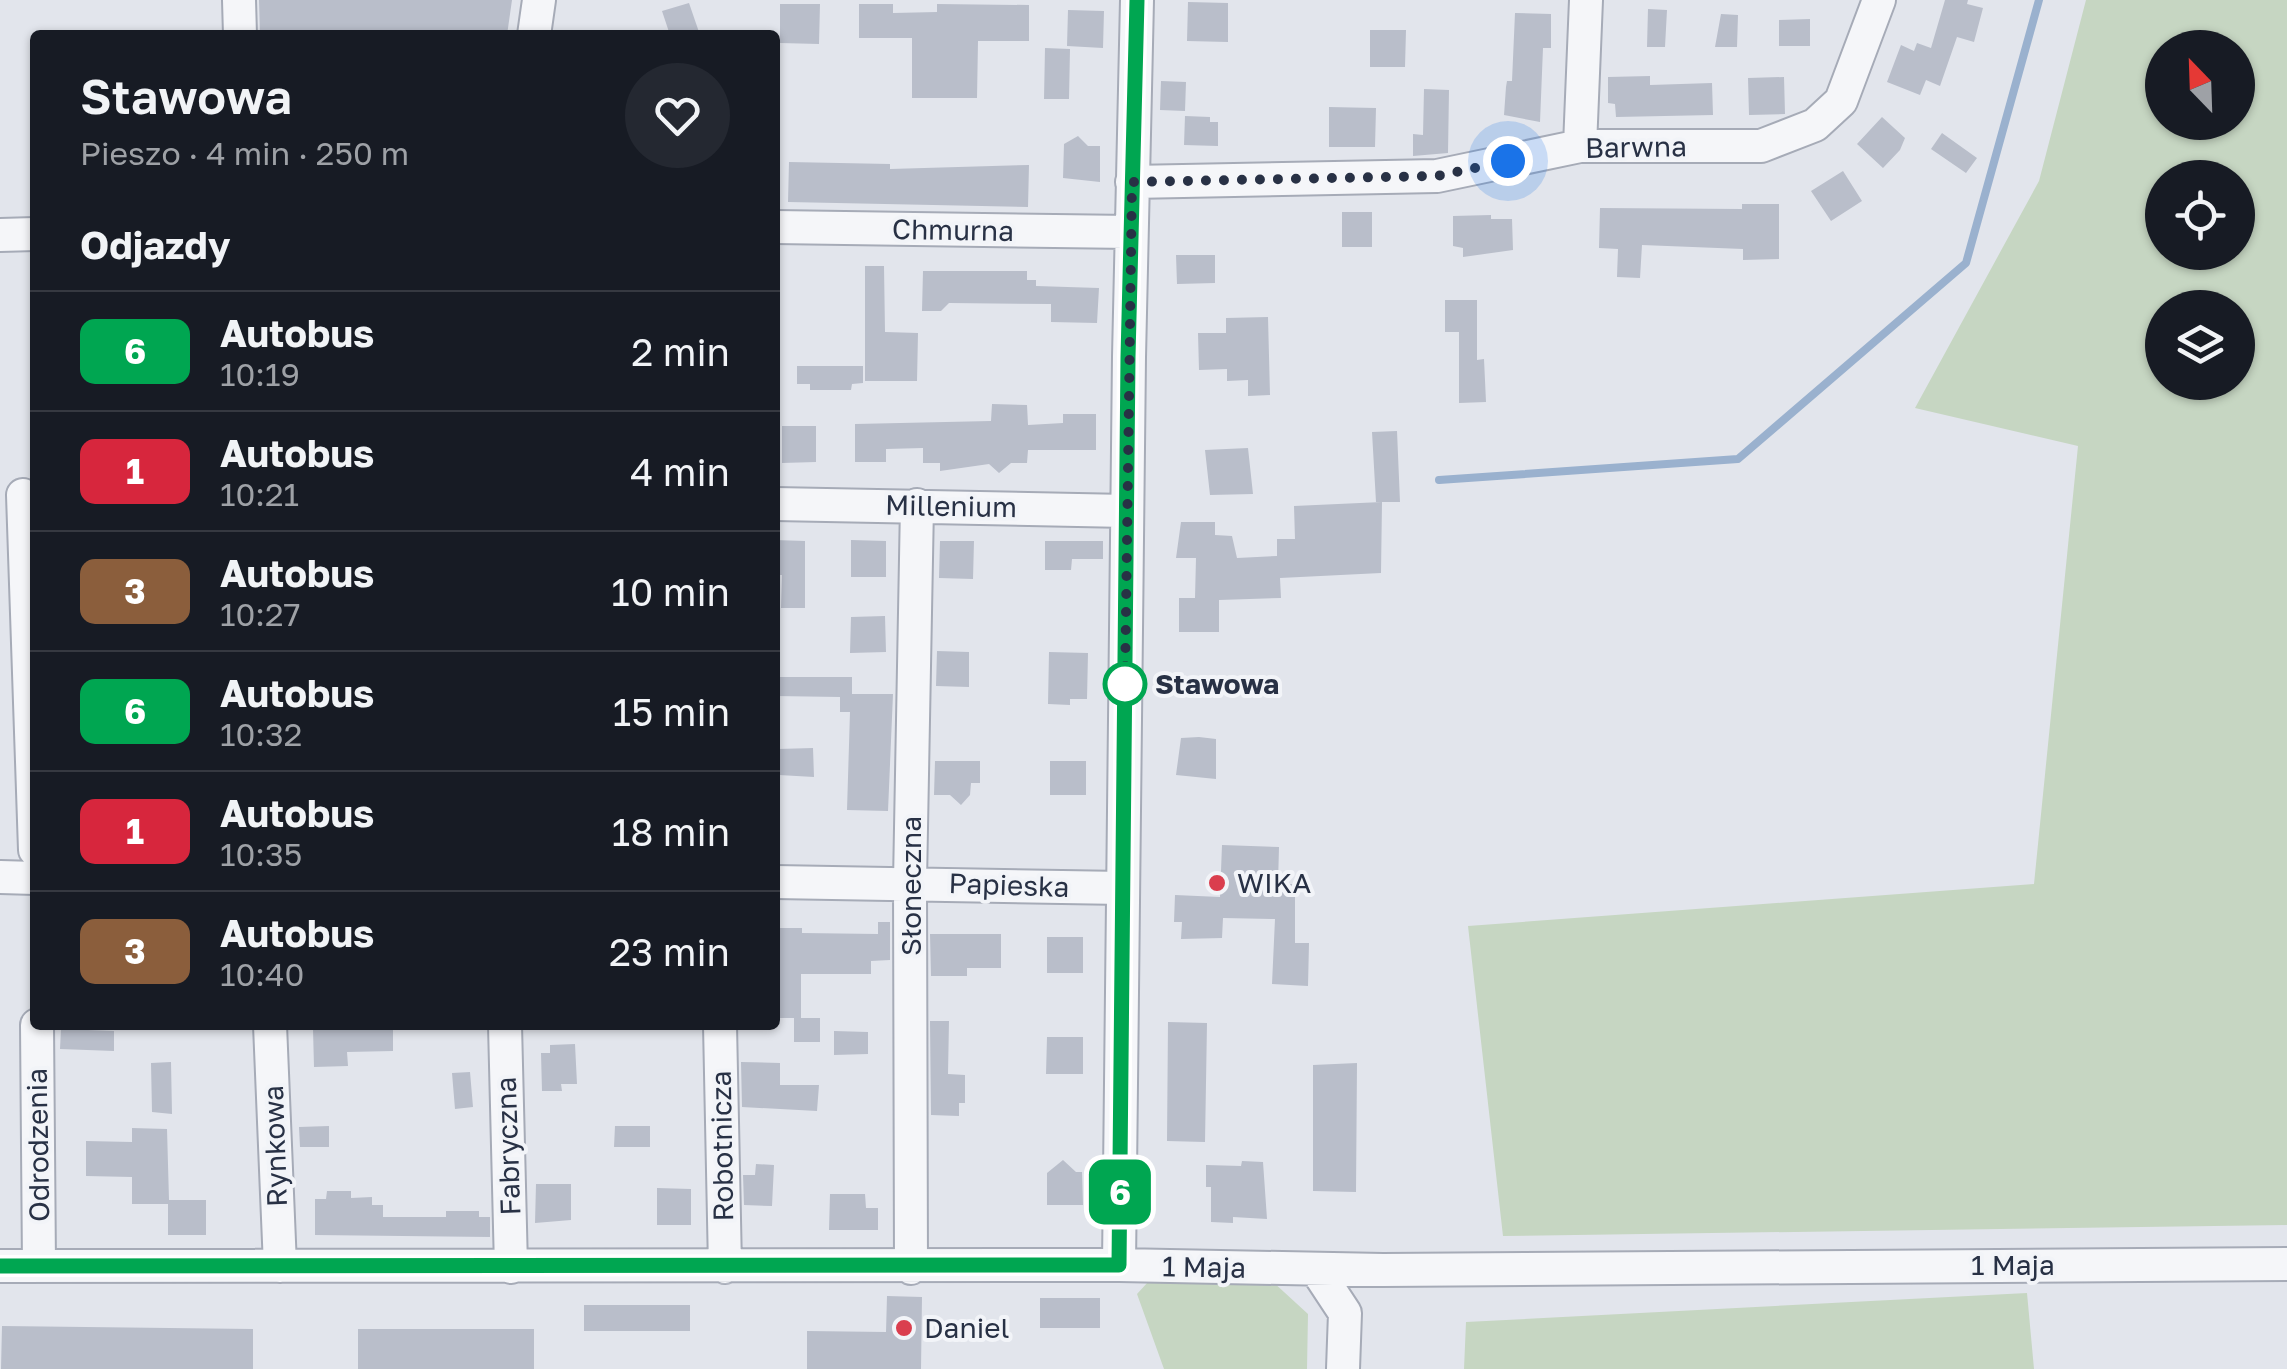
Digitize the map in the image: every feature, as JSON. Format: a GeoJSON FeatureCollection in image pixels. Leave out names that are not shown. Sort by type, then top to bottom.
{"type":"FeatureCollection","features":[{"type":"Feature","properties":{"kind":"street"},"geometry":{"type":"LineString","coordinates":[[239,0],[240,30]]}},
{"type":"Feature","properties":{"kind":"street"},"geometry":{"type":"LineString","coordinates":[[535,30],[538,0]]}},
{"type":"Feature","properties":{"kind":"street"},"geometry":{"type":"LineString","coordinates":[[1119,1265],[1136,0]]}},
{"type":"Feature","properties":{"kind":"street"},"geometry":{"type":"LineString","coordinates":[[1580,146],[1586,0]]}},
{"type":"Feature","properties":{"kind":"street","name":"Barwna"},"geometry":{"type":"LineString","coordinates":[[1132,182],[1437,176],[1580,146],[1760,146],[1815,125],[1841,101],[1878,0]]}},
{"type":"Feature","properties":{"kind":"street","name":"Chmurna"},"geometry":{"type":"LineString","coordinates":[[780,227],[1131,232]]}},
{"type":"Feature","properties":{"kind":"street"},"geometry":{"type":"LineString","coordinates":[[0,235],[30,234]]}},
{"type":"Feature","properties":{"kind":"street"},"geometry":{"type":"LineString","coordinates":[[19,495],[30,739]]}},
{"type":"Feature","properties":{"kind":"street","name":"Millenium"},"geometry":{"type":"LineString","coordinates":[[780,504],[1127,512]]}},
{"type":"Feature","properties":{"kind":"street","name":"Słoneczna"},"geometry":{"type":"LineString","coordinates":[[912,1268],[910,882],[917,505]]}},
{"type":"Feature","properties":{"kind":"street"},"geometry":{"type":"LineString","coordinates":[[0,877],[30,878]]}},
{"type":"Feature","properties":{"kind":"street","name":"Papieska"},"geometry":{"type":"LineString","coordinates":[[780,882],[1123,888]]}},
{"type":"Feature","properties":{"kind":"street","name":"Odrodzenia"},"geometry":{"type":"LineString","coordinates":[[37,1030],[40,1266]]}},
{"type":"Feature","properties":{"kind":"street","name":"Rynkowa"},"geometry":{"type":"LineString","coordinates":[[270,1030],[280,1266]]}},
{"type":"Feature","properties":{"kind":"street","name":"Fabryczna"},"geometry":{"type":"LineString","coordinates":[[505,1030],[512,1267]]}},
{"type":"Feature","properties":{"kind":"street","name":"Robotnicza"},"geometry":{"type":"LineString","coordinates":[[720,1030],[725,1267]]}},
{"type":"Feature","properties":{"kind":"street","name":"1 Maja"},"geometry":{"type":"LineString","coordinates":[[0,1266],[1119,1265],[1316,1270],[2287,1264]]}},
{"type":"Feature","properties":{"kind":"street"},"geometry":{"type":"LineString","coordinates":[[1316,1270],[1345,1313],[1343,1369]]}},
{"type":"Feature","properties":{"kind":"green space"},"geometry":{"type":"Polygon","coordinates":[[[2086,0],[2287,0],[2287,1225],[1503,1236],[1468,926],[2034,884],[2078,446],[1915,408],[2039,181],[2086,0]]]}},
{"type":"Feature","properties":{"kind":"green space"},"geometry":{"type":"Polygon","coordinates":[[[1272,1281],[1308,1314],[1307,1369],[1164,1369],[1137,1294],[1148,1282],[1272,1281]]]}},
{"type":"Feature","properties":{"kind":"green space"},"geometry":{"type":"Polygon","coordinates":[[[2027,1293],[2034,1369],[1464,1369],[1466,1322],[2027,1293]]]}},
{"type":"Feature","properties":{"kind":"building"},"geometry":{"type":"Polygon","coordinates":[[[259,0],[512,0],[508,30],[260,30],[259,0]]]}},
{"type":"Feature","properties":{"kind":"building"},"geometry":{"type":"Polygon","coordinates":[[[1945,0],[1968,0],[1967,4],[1983,8],[1974,42],[1957,37],[1940,86],[1926,80],[1920,95],[1887,82],[1901,45],[1914,51],[1917,43],[1931,48],[1945,0]]]}},
{"type":"Feature","properties":{"kind":"building"},"geometry":{"type":"Polygon","coordinates":[[[1188,2],[1228,3],[1228,42],[1187,41],[1188,2]]]}},
{"type":"Feature","properties":{"kind":"building"},"geometry":{"type":"Polygon","coordinates":[[[689,3],[698,30],[668,30],[662,11],[689,3]]]}},
{"type":"Feature","properties":{"kind":"building"},"geometry":{"type":"Polygon","coordinates":[[[780,4],[820,4],[819,44],[780,43],[780,4]]]}},
{"type":"Feature","properties":{"kind":"building"},"geometry":{"type":"Polygon","coordinates":[[[859,4],[893,4],[893,13],[937,12],[937,4],[1029,5],[1029,41],[978,41],[977,98],[912,98],[912,38],[859,38],[859,4]]]}},
{"type":"Feature","properties":{"kind":"building"},"geometry":{"type":"Polygon","coordinates":[[[1648,9],[1667,10],[1665,47],[1647,47],[1648,9]]]}},
{"type":"Feature","properties":{"kind":"building"},"geometry":{"type":"Polygon","coordinates":[[[1068,10],[1104,11],[1103,48],[1067,46],[1068,10]]]}},
{"type":"Feature","properties":{"kind":"building"},"geometry":{"type":"Polygon","coordinates":[[[1515,13],[1551,14],[1551,48],[1543,48],[1540,122],[1504,115],[1507,81],[1512,81],[1515,13]]]}},
{"type":"Feature","properties":{"kind":"building"},"geometry":{"type":"Polygon","coordinates":[[[1721,14],[1738,15],[1737,47],[1715,47],[1721,14]]]}},
{"type":"Feature","properties":{"kind":"building"},"geometry":{"type":"Polygon","coordinates":[[[1810,19],[1810,46],[1779,46],[1779,20],[1810,19]]]}},
{"type":"Feature","properties":{"kind":"building"},"geometry":{"type":"Polygon","coordinates":[[[1370,30],[1406,30],[1405,67],[1370,67],[1370,30]]]}},
{"type":"Feature","properties":{"kind":"building"},"geometry":{"type":"Polygon","coordinates":[[[1045,48],[1070,49],[1069,99],[1044,99],[1045,48]]]}},
{"type":"Feature","properties":{"kind":"building"},"geometry":{"type":"Polygon","coordinates":[[[1650,76],[1650,85],[1712,83],[1713,115],[1616,117],[1615,104],[1608,103],[1608,77],[1650,76]]]}},
{"type":"Feature","properties":{"kind":"building"},"geometry":{"type":"Polygon","coordinates":[[[1784,77],[1785,114],[1749,115],[1748,78],[1784,77]]]}},
{"type":"Feature","properties":{"kind":"building"},"geometry":{"type":"Polygon","coordinates":[[[1161,81],[1186,82],[1185,111],[1160,110],[1161,81]]]}},
{"type":"Feature","properties":{"kind":"building"},"geometry":{"type":"Polygon","coordinates":[[[1424,89],[1449,90],[1448,153],[1413,156],[1413,134],[1423,135],[1424,89]]]}},
{"type":"Feature","properties":{"kind":"building"},"geometry":{"type":"Polygon","coordinates":[[[1329,107],[1376,108],[1375,147],[1329,147],[1329,107]]]}},
{"type":"Feature","properties":{"kind":"building"},"geometry":{"type":"Polygon","coordinates":[[[1185,116],[1210,117],[1210,122],[1218,122],[1218,146],[1184,145],[1185,116]]]}},
{"type":"Feature","properties":{"kind":"building"},"geometry":{"type":"Polygon","coordinates":[[[1882,117],[1905,138],[1900,150],[1883,168],[1857,144],[1882,117]]]}},
{"type":"Feature","properties":{"kind":"building"},"geometry":{"type":"Polygon","coordinates":[[[1942,133],[1977,158],[1966,173],[1931,149],[1942,133]]]}},
{"type":"Feature","properties":{"kind":"building"},"geometry":{"type":"Polygon","coordinates":[[[1078,136],[1088,146],[1100,146],[1100,182],[1063,178],[1064,144],[1078,136]]]}},
{"type":"Feature","properties":{"kind":"building"},"geometry":{"type":"Polygon","coordinates":[[[789,162],[890,164],[890,169],[1029,165],[1028,207],[788,202],[789,162]]]}},
{"type":"Feature","properties":{"kind":"building"},"geometry":{"type":"Polygon","coordinates":[[[1843,171],[1862,201],[1831,221],[1811,191],[1843,171]]]}},
{"type":"Feature","properties":{"kind":"building"},"geometry":{"type":"Polygon","coordinates":[[[1742,204],[1779,204],[1779,259],[1743,260],[1743,249],[1642,245],[1640,278],[1617,277],[1618,249],[1599,248],[1600,208],[1742,209],[1742,204]]]}},
{"type":"Feature","properties":{"kind":"building"},"geometry":{"type":"Polygon","coordinates":[[[1342,212],[1372,212],[1372,247],[1342,247],[1342,212]]]}},
{"type":"Feature","properties":{"kind":"building"},"geometry":{"type":"Polygon","coordinates":[[[1491,215],[1491,219],[1512,219],[1513,250],[1463,257],[1463,248],[1453,246],[1453,216],[1491,215]]]}},
{"type":"Feature","properties":{"kind":"building"},"geometry":{"type":"Polygon","coordinates":[[[1176,255],[1215,255],[1215,283],[1177,284],[1176,255]]]}},
{"type":"Feature","properties":{"kind":"building"},"geometry":{"type":"Polygon","coordinates":[[[865,266],[884,266],[885,332],[918,333],[917,381],[865,381],[865,266]]]}},
{"type":"Feature","properties":{"kind":"building"},"geometry":{"type":"Polygon","coordinates":[[[923,271],[1027,271],[1027,280],[1036,280],[1036,286],[1099,288],[1097,323],[1051,322],[1051,304],[949,303],[941,311],[922,311],[923,271]]]}},
{"type":"Feature","properties":{"kind":"building"},"geometry":{"type":"Polygon","coordinates":[[[1445,300],[1477,300],[1477,360],[1484,359],[1486,402],[1459,403],[1459,332],[1445,332],[1445,300]]]}},
{"type":"Feature","properties":{"kind":"building"},"geometry":{"type":"Polygon","coordinates":[[[1268,317],[1270,395],[1248,396],[1248,380],[1227,381],[1227,369],[1199,370],[1198,333],[1226,333],[1226,318],[1268,317]]]}},
{"type":"Feature","properties":{"kind":"building"},"geometry":{"type":"Polygon","coordinates":[[[797,366],[863,366],[863,383],[852,384],[851,390],[810,390],[810,384],[797,384],[797,366]]]}},
{"type":"Feature","properties":{"kind":"building"},"geometry":{"type":"Polygon","coordinates":[[[992,404],[1027,405],[1028,425],[1063,423],[1063,414],[1096,414],[1096,450],[1028,450],[1027,463],[1011,463],[999,473],[989,464],[940,471],[940,463],[923,463],[923,448],[886,449],[886,462],[855,462],[855,424],[991,421],[992,404]]]}},
{"type":"Feature","properties":{"kind":"building"},"geometry":{"type":"Polygon","coordinates":[[[782,426],[816,426],[816,462],[782,463],[782,426]]]}},
{"type":"Feature","properties":{"kind":"building"},"geometry":{"type":"Polygon","coordinates":[[[1397,431],[1400,502],[1376,502],[1372,432],[1397,431]]]}},
{"type":"Feature","properties":{"kind":"building"},"geometry":{"type":"Polygon","coordinates":[[[1248,448],[1253,494],[1210,495],[1205,450],[1248,448]]]}},
{"type":"Feature","properties":{"kind":"building"},"geometry":{"type":"Polygon","coordinates":[[[1382,502],[1381,573],[1280,578],[1281,598],[1219,600],[1219,632],[1179,632],[1179,598],[1195,598],[1196,558],[1176,558],[1181,522],[1215,522],[1215,535],[1232,536],[1237,558],[1277,556],[1277,539],[1295,539],[1294,506],[1382,502]]]}},
{"type":"Feature","properties":{"kind":"building"},"geometry":{"type":"Polygon","coordinates":[[[780,540],[805,541],[805,608],[781,608],[780,540]]]}},
{"type":"Feature","properties":{"kind":"building"},"geometry":{"type":"Polygon","coordinates":[[[851,540],[886,541],[886,577],[851,577],[851,540]]]}},
{"type":"Feature","properties":{"kind":"building"},"geometry":{"type":"Polygon","coordinates":[[[940,541],[974,541],[973,579],[939,578],[940,541]]]}},
{"type":"Feature","properties":{"kind":"building"},"geometry":{"type":"Polygon","coordinates":[[[1045,541],[1103,541],[1103,559],[1072,559],[1071,570],[1045,570],[1045,541]]]}},
{"type":"Feature","properties":{"kind":"building"},"geometry":{"type":"Polygon","coordinates":[[[885,616],[886,652],[850,653],[851,617],[885,616]]]}},
{"type":"Feature","properties":{"kind":"building"},"geometry":{"type":"Polygon","coordinates":[[[937,651],[969,652],[969,687],[936,686],[937,651]]]}},
{"type":"Feature","properties":{"kind":"building"},"geometry":{"type":"Polygon","coordinates":[[[1049,652],[1088,653],[1087,699],[1070,699],[1070,705],[1048,704],[1049,652]]]}},
{"type":"Feature","properties":{"kind":"building"},"geometry":{"type":"Polygon","coordinates":[[[780,677],[852,677],[852,694],[893,694],[888,811],[847,810],[850,712],[840,712],[840,697],[780,696],[780,677]]]}},
{"type":"Feature","properties":{"kind":"building"},"geometry":{"type":"Polygon","coordinates":[[[1181,738],[1216,739],[1216,779],[1176,775],[1181,738]]]}},
{"type":"Feature","properties":{"kind":"building"},"geometry":{"type":"Polygon","coordinates":[[[813,748],[814,777],[780,775],[780,749],[813,748]]]}},
{"type":"Feature","properties":{"kind":"building"},"geometry":{"type":"Polygon","coordinates":[[[935,761],[980,761],[980,783],[971,783],[970,795],[961,805],[950,795],[934,795],[935,761]]]}},
{"type":"Feature","properties":{"kind":"building"},"geometry":{"type":"Polygon","coordinates":[[[1050,761],[1086,761],[1086,795],[1050,795],[1050,761]]]}},
{"type":"Feature","properties":{"kind":"building"},"geometry":{"type":"Polygon","coordinates":[[[1222,845],[1279,847],[1278,884],[1295,884],[1295,943],[1309,943],[1308,986],[1272,984],[1275,919],[1223,918],[1222,938],[1181,939],[1182,922],[1174,922],[1175,895],[1220,897],[1222,845]]]}},
{"type":"Feature","properties":{"kind":"building"},"geometry":{"type":"Polygon","coordinates":[[[878,922],[890,922],[890,960],[871,961],[871,974],[801,974],[801,1018],[820,1018],[820,1042],[794,1042],[794,1018],[780,1018],[780,928],[802,928],[802,933],[878,934],[878,922]]]}},
{"type":"Feature","properties":{"kind":"building"},"geometry":{"type":"Polygon","coordinates":[[[930,934],[1001,934],[1001,968],[967,968],[967,976],[931,976],[930,934]]]}},
{"type":"Feature","properties":{"kind":"building"},"geometry":{"type":"Polygon","coordinates":[[[1047,937],[1083,937],[1083,973],[1047,973],[1047,937]]]}},
{"type":"Feature","properties":{"kind":"building"},"geometry":{"type":"Polygon","coordinates":[[[930,1021],[949,1021],[948,1074],[965,1075],[965,1103],[959,1103],[959,1116],[931,1115],[930,1021]]]}},
{"type":"Feature","properties":{"kind":"building"},"geometry":{"type":"Polygon","coordinates":[[[1168,1022],[1207,1023],[1205,1142],[1167,1141],[1168,1022]]]}},
{"type":"Feature","properties":{"kind":"building"},"geometry":{"type":"Polygon","coordinates":[[[61,1030],[114,1031],[114,1051],[60,1049],[61,1030]]]}},
{"type":"Feature","properties":{"kind":"building"},"geometry":{"type":"Polygon","coordinates":[[[313,1030],[393,1030],[393,1051],[347,1052],[348,1066],[314,1067],[313,1030]]]}},
{"type":"Feature","properties":{"kind":"building"},"geometry":{"type":"Polygon","coordinates":[[[834,1031],[868,1032],[868,1054],[834,1055],[834,1031]]]}},
{"type":"Feature","properties":{"kind":"building"},"geometry":{"type":"Polygon","coordinates":[[[1047,1037],[1083,1037],[1083,1074],[1046,1074],[1047,1037]]]}},
{"type":"Feature","properties":{"kind":"building"},"geometry":{"type":"Polygon","coordinates":[[[575,1044],[577,1084],[561,1084],[562,1091],[542,1091],[541,1053],[550,1053],[550,1045],[575,1044]]]}},
{"type":"Feature","properties":{"kind":"building"},"geometry":{"type":"Polygon","coordinates":[[[171,1062],[172,1114],[152,1112],[151,1063],[171,1062]]]}},
{"type":"Feature","properties":{"kind":"building"},"geometry":{"type":"Polygon","coordinates":[[[741,1062],[780,1063],[780,1085],[819,1085],[817,1111],[742,1107],[741,1062]]]}},
{"type":"Feature","properties":{"kind":"building"},"geometry":{"type":"Polygon","coordinates":[[[1357,1063],[1356,1192],[1313,1191],[1313,1065],[1357,1063]]]}},
{"type":"Feature","properties":{"kind":"building"},"geometry":{"type":"Polygon","coordinates":[[[470,1072],[473,1107],[455,1109],[452,1073],[470,1072]]]}},
{"type":"Feature","properties":{"kind":"building"},"geometry":{"type":"Polygon","coordinates":[[[329,1126],[329,1147],[300,1147],[299,1127],[329,1126]]]}},
{"type":"Feature","properties":{"kind":"building"},"geometry":{"type":"Polygon","coordinates":[[[615,1126],[650,1126],[650,1147],[614,1147],[615,1126]]]}},
{"type":"Feature","properties":{"kind":"building"},"geometry":{"type":"Polygon","coordinates":[[[132,1128],[167,1129],[169,1200],[206,1200],[206,1235],[168,1235],[168,1204],[132,1204],[132,1177],[86,1176],[86,1141],[132,1142],[132,1128]]]}},
{"type":"Feature","properties":{"kind":"building"},"geometry":{"type":"Polygon","coordinates":[[[1063,1160],[1076,1172],[1082,1172],[1083,1205],[1047,1205],[1047,1173],[1063,1160]]]}},
{"type":"Feature","properties":{"kind":"building"},"geometry":{"type":"Polygon","coordinates":[[[1242,1161],[1263,1162],[1267,1219],[1233,1217],[1233,1223],[1211,1222],[1211,1187],[1206,1187],[1206,1165],[1241,1166],[1242,1161]]]}},
{"type":"Feature","properties":{"kind":"building"},"geometry":{"type":"Polygon","coordinates":[[[756,1164],[774,1165],[772,1206],[744,1205],[743,1175],[755,1175],[756,1164]]]}},
{"type":"Feature","properties":{"kind":"building"},"geometry":{"type":"Polygon","coordinates":[[[536,1184],[571,1184],[571,1220],[535,1223],[536,1184]]]}},
{"type":"Feature","properties":{"kind":"building"},"geometry":{"type":"Polygon","coordinates":[[[657,1188],[691,1189],[691,1225],[657,1225],[657,1188]]]}},
{"type":"Feature","properties":{"kind":"building"},"geometry":{"type":"Polygon","coordinates":[[[327,1191],[351,1191],[351,1198],[372,1197],[372,1205],[383,1205],[383,1217],[446,1217],[446,1211],[479,1211],[479,1217],[490,1217],[490,1237],[315,1235],[315,1199],[326,1199],[327,1191]]]}},
{"type":"Feature","properties":{"kind":"building"},"geometry":{"type":"Polygon","coordinates":[[[830,1194],[865,1194],[866,1208],[878,1208],[878,1230],[829,1230],[830,1194]]]}},
{"type":"Feature","properties":{"kind":"building"},"geometry":{"type":"Polygon","coordinates":[[[887,1296],[922,1297],[921,1369],[807,1369],[807,1331],[886,1332],[887,1296]]]}},
{"type":"Feature","properties":{"kind":"building"},"geometry":{"type":"Polygon","coordinates":[[[1040,1298],[1100,1298],[1100,1328],[1040,1328],[1040,1298]]]}},
{"type":"Feature","properties":{"kind":"building"},"geometry":{"type":"Polygon","coordinates":[[[584,1305],[690,1305],[690,1331],[584,1331],[584,1305]]]}},
{"type":"Feature","properties":{"kind":"building"},"geometry":{"type":"Polygon","coordinates":[[[2,1326],[253,1329],[253,1369],[1,1369],[2,1326]]]}},
{"type":"Feature","properties":{"kind":"building"},"geometry":{"type":"Polygon","coordinates":[[[358,1329],[534,1329],[534,1369],[358,1369],[358,1329]]]}},
{"type":"Feature","properties":{"kind":"waterway"},"geometry":{"type":"LineString","coordinates":[[1439,480],[1738,459],[1966,263],[2039,0]]}},
{"type":"Feature","properties":{"kind":"bus line","name":"6"},"geometry":{"type":"LineString","coordinates":[[0,1266],[1119,1265],[1128,357],[1137,0]]}},
{"type":"Feature","properties":{"kind":"place","name":"Stawowa"},"geometry":{"type":"Point","coordinates":[1125,684]}},
{"type":"Feature","properties":{"kind":"place","name":"WIKA"},"geometry":{"type":"Point","coordinates":[1217,883]}},
{"type":"Feature","properties":{"kind":"place","name":"Daniel"},"geometry":{"type":"Point","coordinates":[904,1328]}},
{"type":"Feature","properties":{"kind":"route"},"geometry":{"type":"LineString","coordinates":[[1125,684],[1132,182],[1437,176],[1508,161]]}}]}
